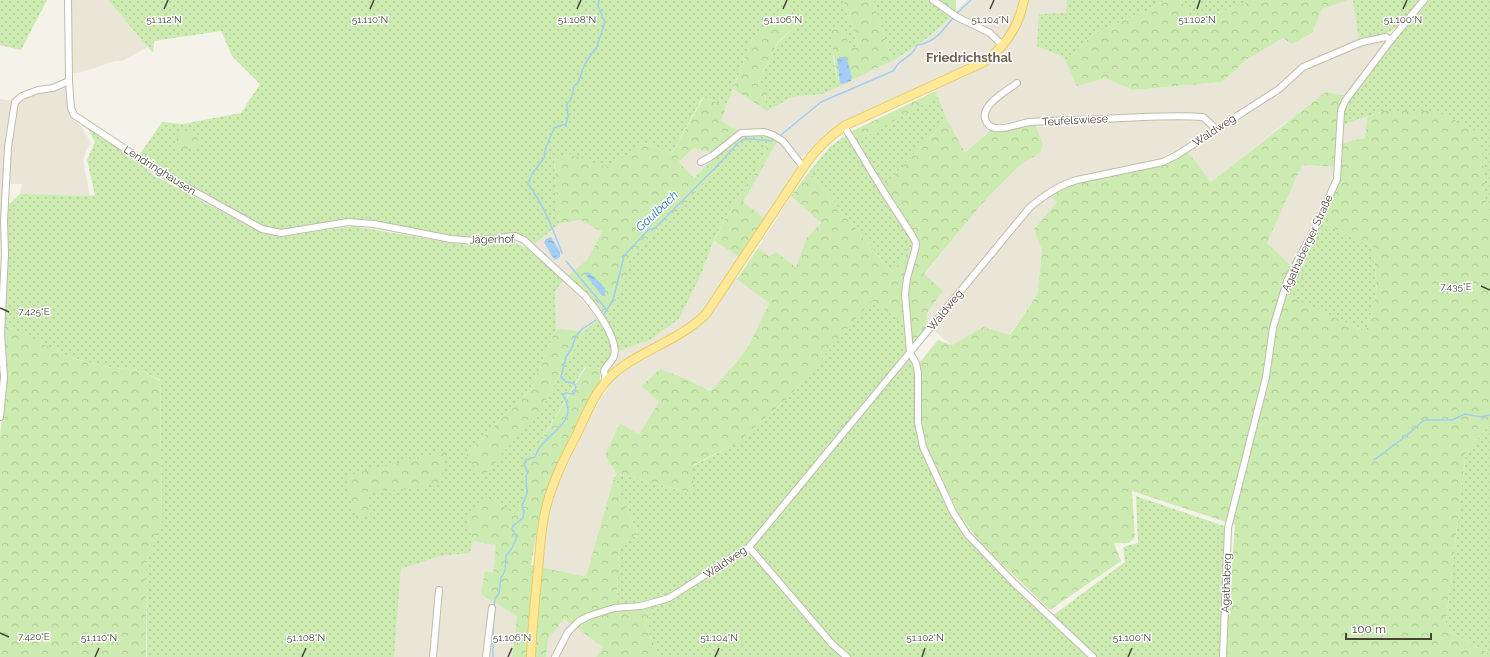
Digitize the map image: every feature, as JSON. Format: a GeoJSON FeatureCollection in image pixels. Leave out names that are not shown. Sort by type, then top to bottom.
{"type":"FeatureCollection","features":[{"type":"Feature","properties":{"kind":"main road"},"geometry":{"type":"LineString","coordinates":[[531,657],[541,539],[546,504],[552,485],[580,426],[606,382],[612,375],[627,364],[686,330],[706,314],[803,167],[816,149],[830,136],[844,126],[978,66],[990,58],[1003,46],[1018,20],[1024,0]]}},
{"type":"Feature","properties":{"kind":"street","name":"Lendringhausen"},"geometry":{"type":"LineString","coordinates":[[68,0],[69,81],[71,108],[74,115],[163,174],[262,229],[281,233]]}},
{"type":"Feature","properties":{"kind":"street"},"geometry":{"type":"LineString","coordinates":[[933,0],[954,15],[990,34],[1003,46]]}},
{"type":"Feature","properties":{"kind":"street","name":"Agathaberger Straße"},"geometry":{"type":"LineString","coordinates":[[1233,509],[1266,377],[1273,328],[1287,281],[1318,222],[1337,179],[1341,111],[1349,96],[1391,40],[1424,0]]}},
{"type":"Feature","properties":{"kind":"street","name":"Waldweg"},"geometry":{"type":"LineString","coordinates":[[555,657],[568,632],[579,622],[589,616],[614,608],[641,606],[669,598],[749,547],[854,418],[910,353],[1030,207],[1063,184],[1163,162],[1177,155],[1279,89],[1303,67],[1362,42],[1386,37],[1391,40]]}},
{"type":"Feature","properties":{"kind":"street"},"geometry":{"type":"LineString","coordinates":[[0,417],[4,377],[1,334],[5,254],[4,220],[8,147],[15,102],[22,96],[38,90],[53,88],[69,81]]}},
{"type":"Feature","properties":{"kind":"street","name":"Teufelswiese"},"geometry":{"type":"LineString","coordinates":[[1017,83],[991,102],[987,107],[985,118],[990,126],[999,128],[1031,122],[1175,115],[1203,117],[1216,129]]}},
{"type":"Feature","properties":{"kind":"street"},"geometry":{"type":"LineString","coordinates":[[844,126],[916,243],[907,278],[905,294],[910,353],[916,363],[918,374],[918,424],[923,446],[952,512],[967,534],[1014,583],[1093,657]]}},
{"type":"Feature","properties":{"kind":"street"},"geometry":{"type":"LineString","coordinates":[[701,162],[712,156],[741,133],[764,132],[783,141],[803,167]]}},
{"type":"Feature","properties":{"kind":"street","name":"Jägerhof"},"geometry":{"type":"LineString","coordinates":[[281,233],[348,222],[374,224],[451,239],[476,241],[515,236],[524,240],[592,304],[610,333],[615,350],[614,356],[604,371],[606,382]]}},
{"type":"Feature","properties":{"kind":"street","name":"Agathaberg"},"geometry":{"type":"LineString","coordinates":[[1222,657],[1228,528],[1233,509]]}},
{"type":"Feature","properties":{"kind":"street"},"geometry":{"type":"LineString","coordinates":[[749,547],[832,644],[847,657]]}},
{"type":"Feature","properties":{"kind":"street"},"geometry":{"type":"LineString","coordinates":[[433,657],[439,590]]}},
{"type":"Feature","properties":{"kind":"street"},"geometry":{"type":"LineString","coordinates":[[486,657],[492,608]]}},
{"type":"Feature","properties":{"kind":"shaded area"},"geometry":{"type":"Polygon","coordinates":[[[71,0],[108,0],[148,47],[122,61],[115,61],[82,72],[72,73],[71,0]]]}},
{"type":"Feature","properties":{"kind":"shaded area","name":"Friedrichsthal"},"geometry":{"type":"Polygon","coordinates":[[[967,0],[1067,0],[1064,57],[1077,85],[1105,78],[1133,90],[1222,82],[1246,60],[1283,38],[1292,44],[1312,33],[1322,9],[1348,0],[1353,0],[1360,45],[1381,40],[1385,43],[1346,96],[1286,122],[1211,182],[1184,147],[1156,161],[1071,178],[1049,189],[1051,195],[1057,202],[1034,229],[1042,251],[1037,295],[1009,335],[983,327],[952,345],[928,326],[925,314],[943,291],[924,275],[987,198],[1019,166],[1040,153],[1035,125],[1024,119],[996,125],[965,153],[947,119],[932,83],[840,123],[800,159],[784,139],[739,131],[721,121],[733,89],[767,111],[792,97],[823,94],[892,61],[919,45],[938,30],[967,0]]]}},
{"type":"Feature","properties":{"kind":"shaded area"},"geometry":{"type":"Polygon","coordinates":[[[61,86],[67,89],[69,113],[84,131],[91,143],[86,150],[83,160],[90,196],[20,194],[22,184],[10,184],[11,147],[17,107],[23,97],[51,92],[61,86]]]}},
{"type":"Feature","properties":{"kind":"shaded area"},"geometry":{"type":"Polygon","coordinates":[[[0,99],[13,101],[1,216],[2,240],[0,240],[0,99]]]}},
{"type":"Feature","properties":{"kind":"shaded area"},"geometry":{"type":"Polygon","coordinates":[[[1367,117],[1365,138],[1342,143],[1343,125],[1367,117]]]}},
{"type":"Feature","properties":{"kind":"shaded area"},"geometry":{"type":"Polygon","coordinates":[[[778,140],[798,168],[765,219],[742,202],[778,140]]]}},
{"type":"Feature","properties":{"kind":"shaded area"},"geometry":{"type":"Polygon","coordinates":[[[694,148],[713,153],[715,157],[694,178],[679,163],[694,148]]]}},
{"type":"Feature","properties":{"kind":"shaded area"},"geometry":{"type":"Polygon","coordinates":[[[1302,165],[1336,167],[1335,178],[1292,267],[1267,243],[1302,165]]]}},
{"type":"Feature","properties":{"kind":"shaded area"},"geometry":{"type":"Polygon","coordinates":[[[791,196],[821,223],[807,237],[796,268],[776,252],[769,256],[758,248],[791,196]]]}},
{"type":"Feature","properties":{"kind":"shaded area"},"geometry":{"type":"Polygon","coordinates":[[[580,220],[602,232],[587,260],[567,276],[534,244],[559,224],[580,220]]]}},
{"type":"Feature","properties":{"kind":"shaded area"},"geometry":{"type":"Polygon","coordinates":[[[714,241],[741,258],[731,273],[769,303],[750,344],[735,364],[710,391],[689,380],[660,369],[641,386],[659,402],[639,436],[620,424],[605,455],[617,474],[614,478],[586,578],[542,568],[549,511],[557,487],[593,412],[612,382],[609,369],[618,351],[650,340],[679,319],[700,277],[714,241]]]}},
{"type":"Feature","properties":{"kind":"shaded area"},"geometry":{"type":"Polygon","coordinates":[[[563,280],[599,319],[584,331],[556,329],[555,292],[563,280]]]}},
{"type":"Feature","properties":{"kind":"shaded area"},"geometry":{"type":"Polygon","coordinates":[[[473,541],[497,545],[493,574],[485,572],[517,616],[512,657],[394,657],[401,569],[440,556],[470,553],[473,541]]]}},
{"type":"Feature","properties":{"kind":"shaded area"},"geometry":{"type":"Polygon","coordinates":[[[564,619],[603,647],[596,657],[546,657],[548,639],[564,619]]]}},
{"type":"Feature","properties":{"kind":"green space"},"geometry":{"type":"Polygon","coordinates":[[[0,0],[47,0],[21,50],[0,45],[0,0]]]}},
{"type":"Feature","properties":{"kind":"green space"},"geometry":{"type":"Polygon","coordinates":[[[108,0],[843,0],[859,47],[850,48],[833,56],[838,87],[823,94],[792,97],[767,111],[765,93],[758,83],[778,43],[799,23],[790,6],[753,37],[726,107],[703,97],[671,154],[646,143],[608,168],[568,154],[554,160],[559,224],[534,244],[520,236],[506,234],[473,238],[439,234],[362,219],[345,219],[281,230],[264,227],[201,193],[140,154],[162,122],[182,124],[241,113],[260,84],[232,56],[221,31],[154,41],[153,53],[108,0]]]}},
{"type":"Feature","properties":{"kind":"green space"},"geometry":{"type":"Polygon","coordinates":[[[843,0],[873,0],[892,61],[838,87],[831,30],[843,28],[850,48],[859,47],[843,0]]]}},
{"type":"Feature","properties":{"kind":"green space"},"geometry":{"type":"Polygon","coordinates":[[[873,0],[927,0],[952,16],[924,41],[892,61],[873,0]]]}},
{"type":"Feature","properties":{"kind":"green space"},"geometry":{"type":"Polygon","coordinates":[[[938,0],[956,0],[956,12],[938,0]]]}},
{"type":"Feature","properties":{"kind":"green space"},"geometry":{"type":"Polygon","coordinates":[[[1067,0],[1166,0],[1148,10],[1093,34],[1066,62],[1064,57],[1037,46],[1039,14],[1066,13],[1067,0]]]}},
{"type":"Feature","properties":{"kind":"green space"},"geometry":{"type":"Polygon","coordinates":[[[1166,0],[1180,0],[1194,21],[1255,0],[1348,0],[1322,9],[1312,33],[1292,44],[1283,38],[1246,60],[1222,82],[1133,90],[1105,78],[1077,86],[1066,62],[1093,34],[1148,10],[1166,0]]]}},
{"type":"Feature","properties":{"kind":"green space"},"geometry":{"type":"Polygon","coordinates":[[[1180,0],[1255,0],[1194,21],[1180,0]]]}},
{"type":"Feature","properties":{"kind":"green space"},"geometry":{"type":"Polygon","coordinates":[[[1353,0],[1420,0],[1404,20],[1390,32],[1359,40],[1353,0]]]}},
{"type":"Feature","properties":{"kind":"green space"},"geometry":{"type":"Polygon","coordinates":[[[1427,0],[1490,0],[1490,210],[1487,210],[1383,111],[1343,125],[1345,105],[1351,95],[1427,0]]]}},
{"type":"Feature","properties":{"kind":"green space"},"geometry":{"type":"Polygon","coordinates":[[[790,6],[799,23],[778,42],[758,83],[765,92],[767,111],[733,89],[753,37],[790,6]]]}},
{"type":"Feature","properties":{"kind":"green space"},"geometry":{"type":"Polygon","coordinates":[[[936,91],[937,95],[926,103],[856,142],[850,132],[936,91]]]}},
{"type":"Feature","properties":{"kind":"green space"},"geometry":{"type":"Polygon","coordinates":[[[1326,92],[1346,96],[1336,167],[1302,165],[1267,243],[1292,267],[1282,293],[1366,332],[1377,291],[1373,247],[1321,222],[1340,180],[1342,143],[1365,138],[1367,117],[1383,111],[1437,111],[1480,133],[1487,209],[1490,210],[1490,425],[1466,451],[1445,629],[1490,654],[1490,657],[1225,657],[1235,525],[1132,491],[1135,537],[1129,543],[1114,543],[1121,561],[1050,610],[982,545],[959,514],[924,442],[920,411],[920,362],[938,340],[952,345],[983,327],[1010,335],[1037,295],[1042,251],[1034,229],[1057,202],[1050,195],[1065,186],[1158,166],[1188,152],[1211,182],[1326,92]]]}},
{"type":"Feature","properties":{"kind":"green space"},"geometry":{"type":"Polygon","coordinates":[[[937,95],[947,119],[883,187],[856,142],[937,95]]]}},
{"type":"Feature","properties":{"kind":"green space"},"geometry":{"type":"Polygon","coordinates":[[[704,97],[726,107],[721,121],[739,131],[713,153],[694,148],[679,162],[694,178],[715,157],[713,173],[686,203],[629,259],[620,291],[612,310],[604,319],[567,276],[587,260],[602,232],[580,220],[559,224],[554,160],[568,154],[608,167],[646,143],[671,154],[704,97]]]}},
{"type":"Feature","properties":{"kind":"green space"},"geometry":{"type":"Polygon","coordinates":[[[947,119],[965,153],[991,130],[1024,126],[1035,125],[1043,144],[1040,153],[1019,166],[987,198],[924,274],[943,291],[926,314],[928,326],[912,347],[906,288],[919,241],[883,187],[947,119]]]}},
{"type":"Feature","properties":{"kind":"green space"},"geometry":{"type":"Polygon","coordinates":[[[87,127],[141,162],[153,175],[262,233],[280,237],[353,226],[470,245],[513,241],[528,249],[563,280],[555,292],[556,329],[531,389],[466,455],[542,407],[584,331],[599,319],[607,332],[612,343],[611,354],[602,369],[585,367],[539,444],[524,476],[527,490],[516,516],[494,500],[468,519],[473,541],[470,553],[440,556],[401,569],[394,657],[147,657],[146,565],[162,520],[160,380],[140,370],[112,368],[72,358],[4,325],[7,206],[20,194],[95,195],[87,160],[95,142],[87,127]]]}},
{"type":"Feature","properties":{"kind":"green space"},"geometry":{"type":"Polygon","coordinates":[[[189,132],[198,139],[201,148],[178,149],[175,142],[180,133],[189,132]]]}},
{"type":"Feature","properties":{"kind":"green space"},"geometry":{"type":"Polygon","coordinates":[[[760,134],[771,136],[756,171],[727,215],[714,240],[700,277],[679,319],[650,340],[618,351],[616,342],[604,319],[612,310],[620,291],[629,259],[686,203],[713,173],[715,157],[741,136],[760,134]]]}},
{"type":"Feature","properties":{"kind":"green space"},"geometry":{"type":"Polygon","coordinates":[[[846,135],[913,240],[914,245],[892,272],[809,172],[830,147],[846,135]]]}},
{"type":"Feature","properties":{"kind":"green space"},"geometry":{"type":"Polygon","coordinates":[[[771,136],[778,140],[743,202],[765,219],[741,258],[714,241],[727,215],[756,171],[771,136]]]}},
{"type":"Feature","properties":{"kind":"green space"},"geometry":{"type":"Polygon","coordinates":[[[809,172],[892,272],[914,245],[905,277],[905,325],[872,300],[788,398],[737,443],[693,465],[693,494],[637,478],[617,474],[605,455],[620,423],[639,435],[659,402],[641,386],[660,369],[689,380],[710,391],[735,364],[750,344],[769,303],[737,279],[758,248],[769,256],[776,252],[796,267],[807,237],[821,223],[791,196],[809,172]]]}},
{"type":"Feature","properties":{"kind":"green space"},"geometry":{"type":"Polygon","coordinates":[[[1321,222],[1373,247],[1377,291],[1366,332],[1285,295],[1295,270],[1321,222]]]}},
{"type":"Feature","properties":{"kind":"green space"},"geometry":{"type":"Polygon","coordinates":[[[872,299],[905,325],[908,352],[747,546],[671,593],[653,600],[617,604],[619,545],[638,534],[614,478],[617,474],[637,478],[693,494],[693,466],[737,443],[788,398],[872,299]]]}},
{"type":"Feature","properties":{"kind":"green space"},"geometry":{"type":"Polygon","coordinates":[[[4,325],[72,358],[112,368],[140,370],[160,381],[162,521],[146,565],[146,657],[0,657],[0,435],[6,386],[4,325]]]}},
{"type":"Feature","properties":{"kind":"green space"},"geometry":{"type":"Polygon","coordinates":[[[556,329],[584,331],[542,407],[482,478],[466,455],[531,389],[556,329]]]}},
{"type":"Feature","properties":{"kind":"green space"},"geometry":{"type":"Polygon","coordinates":[[[909,359],[914,367],[915,418],[920,446],[948,510],[961,531],[1012,586],[1089,657],[849,657],[833,643],[753,547],[830,451],[909,359]]]}},
{"type":"Feature","properties":{"kind":"green space"},"geometry":{"type":"Polygon","coordinates":[[[586,367],[602,369],[600,374],[600,383],[547,489],[539,519],[531,565],[586,577],[614,478],[638,534],[619,545],[617,604],[653,600],[657,606],[645,625],[656,648],[656,657],[596,657],[603,647],[564,619],[548,639],[546,657],[512,657],[517,616],[481,594],[485,571],[493,573],[496,545],[473,541],[468,519],[482,502],[494,500],[516,515],[527,490],[524,476],[539,444],[586,367]]]}},
{"type":"Feature","properties":{"kind":"green space"},"geometry":{"type":"Polygon","coordinates":[[[1490,425],[1490,654],[1445,629],[1466,451],[1490,425]]]}},
{"type":"Feature","properties":{"kind":"green space"},"geometry":{"type":"Polygon","coordinates":[[[445,452],[441,483],[410,489],[368,491],[370,515],[357,521],[345,476],[445,452]]]}},
{"type":"Feature","properties":{"kind":"green space"},"geometry":{"type":"Polygon","coordinates":[[[1136,496],[1224,526],[1224,601],[1220,657],[1096,657],[1052,616],[1125,562],[1123,547],[1138,543],[1136,496]]]}},
{"type":"Feature","properties":{"kind":"green space"},"geometry":{"type":"Polygon","coordinates":[[[749,550],[845,657],[656,657],[656,648],[645,625],[657,606],[725,567],[749,550]]]}},
{"type":"Feature","properties":{"kind":"water"},"geometry":{"type":"Polygon","coordinates":[[[840,57],[845,57],[847,59],[852,78],[851,81],[843,84],[840,83],[837,59],[840,57]]]}},
{"type":"Feature","properties":{"kind":"water"},"geometry":{"type":"Polygon","coordinates":[[[551,237],[560,252],[560,257],[555,260],[544,242],[546,239],[551,237]]]}},
{"type":"Feature","properties":{"kind":"water"},"geometry":{"type":"Polygon","coordinates":[[[587,272],[590,273],[605,288],[605,296],[602,296],[586,275],[587,272]]]}},
{"type":"Feature","properties":{"kind":"waterway"},"geometry":{"type":"LineString","coordinates":[[562,253],[543,208],[528,184],[532,174],[544,158],[545,150],[554,128],[566,124],[568,117],[567,104],[571,99],[574,86],[578,83],[584,66],[596,49],[605,22],[598,6],[599,0]]}},
{"type":"Feature","properties":{"kind":"waterway","name":"Gaulbach"},"geometry":{"type":"LineString","coordinates":[[956,14],[971,0]]}},
{"type":"Feature","properties":{"kind":"waterway","name":"Gaulbach"},"geometry":{"type":"LineString","coordinates":[[781,135],[821,102],[893,71],[899,63],[912,53],[917,45],[924,44],[934,39],[954,17]]}},
{"type":"Feature","properties":{"kind":"waterway","name":"Gaulbach"},"geometry":{"type":"LineString","coordinates":[[604,314],[613,300],[624,256],[649,229],[654,229],[742,140],[750,139],[772,141]]}},
{"type":"Feature","properties":{"kind":"waterway"},"geometry":{"type":"LineString","coordinates":[[566,261],[607,310]]}},
{"type":"Feature","properties":{"kind":"waterway","name":"Gaulbach"},"geometry":{"type":"LineString","coordinates":[[494,606],[495,599],[499,593],[501,578],[505,571],[506,556],[517,537],[512,529],[513,526],[523,518],[524,511],[522,506],[527,493],[526,477],[528,471],[524,465],[526,460],[535,457],[539,449],[564,422],[567,414],[567,406],[563,396],[565,393],[574,394],[576,387],[574,383],[566,382],[561,377],[566,357],[572,348],[575,338],[581,330],[596,320]]}},
{"type":"Feature","properties":{"kind":"waterway"},"geometry":{"type":"LineString","coordinates":[[1374,460],[1406,436],[1424,420],[1452,420],[1465,414],[1481,417],[1490,415]]}},
{"type":"Feature","properties":{"kind":"waterway","name":"Gaulbach"},"geometry":{"type":"LineString","coordinates":[[493,621],[493,657]]}},
{"type":"Feature","properties":{"kind":"district","name":"Friedrichsthal"},"geometry":{"type":"Point","coordinates":[969,57]}}]}
